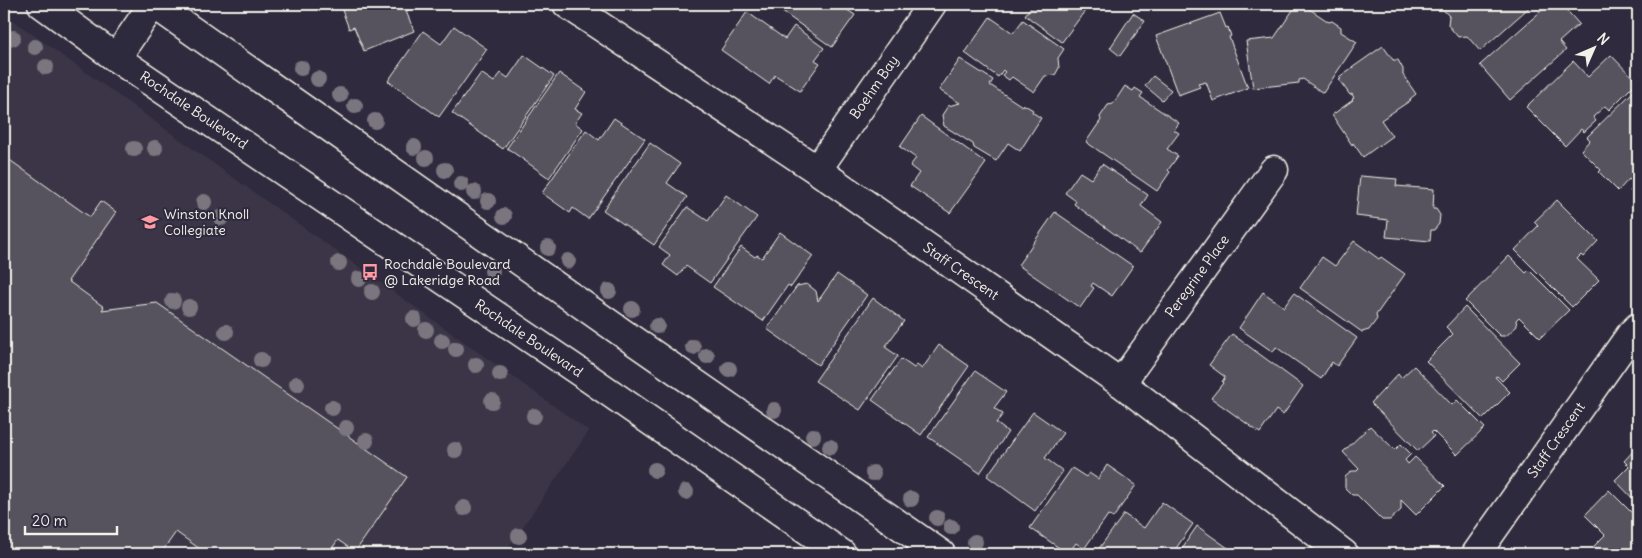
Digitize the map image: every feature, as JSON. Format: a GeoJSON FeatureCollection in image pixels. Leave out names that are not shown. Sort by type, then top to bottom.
{"type":"FeatureCollection","features":[{"type":"Feature","properties":{"kind":"main road","name":"Rochdale Boulevard"},"geometry":{"type":"LineString","coordinates":[[42,4],[116,58],[590,379],[842,554]]}},
{"type":"Feature","properties":{"kind":"main road"},"geometry":{"type":"LineString","coordinates":[[116,58],[153,4],[941,554]]}},
{"type":"Feature","properties":{"kind":"main road","name":"Staff Crescent"},"geometry":{"type":"LineString","coordinates":[[567,4],[816,170],[1120,383],[1344,554]]}},
{"type":"Feature","properties":{"kind":"main road","name":"Boehm Bay"},"geometry":{"type":"LineString","coordinates":[[816,170],[932,4]]}},
{"type":"Feature","properties":{"kind":"main road","name":"Peregrine Place"},"geometry":{"type":"LineString","coordinates":[[1120,383],[1274,170]]}},
{"type":"Feature","properties":{"kind":"main road","name":"Staff Crescent"},"geometry":{"type":"LineString","coordinates":[[1476,554],[1631,334],[1638,327]]}},
{"type":"Feature","properties":{"kind":"shaded area","name":"Winston Knoll Collegiate"},"geometry":{"type":"Polygon","coordinates":[[[4,14],[589,431],[504,554],[4,554],[4,14]]]}},
{"type":"Feature","properties":{"kind":"building"},"geometry":{"type":"Polygon","coordinates":[[[345,4],[424,4],[406,11],[414,31],[364,51],[354,27],[349,29],[342,10],[347,8],[345,4]]]}},
{"type":"Feature","properties":{"kind":"building"},"geometry":{"type":"Polygon","coordinates":[[[771,4],[838,4],[855,15],[832,47],[771,4]]]}},
{"type":"Feature","properties":{"kind":"building"},"geometry":{"type":"Polygon","coordinates":[[[1033,4],[1090,4],[1062,42],[1025,15],[1033,4]]]}},
{"type":"Feature","properties":{"kind":"building"},"geometry":{"type":"Polygon","coordinates":[[[1297,4],[1302,4],[1329,22],[1332,21],[1341,27],[1341,32],[1357,42],[1323,93],[1303,79],[1299,80],[1299,83],[1253,88],[1246,41],[1274,38],[1297,4]]]}},
{"type":"Feature","properties":{"kind":"building"},"geometry":{"type":"Polygon","coordinates":[[[1438,4],[1533,4],[1480,51],[1467,36],[1458,37],[1448,25],[1449,16],[1438,4]]]}},
{"type":"Feature","properties":{"kind":"building"},"geometry":{"type":"Polygon","coordinates":[[[1549,4],[1561,4],[1579,24],[1559,42],[1566,50],[1510,100],[1480,65],[1549,4]]]}},
{"type":"Feature","properties":{"kind":"building"},"geometry":{"type":"Polygon","coordinates":[[[747,12],[785,39],[794,26],[824,48],[815,60],[820,63],[800,91],[775,75],[769,84],[721,50],[747,12]]]}},
{"type":"Feature","properties":{"kind":"building"},"geometry":{"type":"Polygon","coordinates":[[[1133,13],[1145,21],[1120,56],[1110,48],[1133,13]]]}},
{"type":"Feature","properties":{"kind":"building"},"geometry":{"type":"Polygon","coordinates":[[[1220,13],[1226,28],[1228,27],[1231,36],[1229,37],[1248,88],[1213,101],[1206,82],[1198,84],[1200,87],[1178,95],[1156,36],[1220,13]]]}},
{"type":"Feature","properties":{"kind":"building"},"geometry":{"type":"Polygon","coordinates":[[[990,17],[1013,33],[1023,20],[1064,49],[1058,58],[1059,68],[1055,75],[1045,76],[1034,92],[1012,77],[1009,80],[1002,75],[1005,72],[1003,70],[998,77],[965,53],[990,17]]]}},
{"type":"Feature","properties":{"kind":"building"},"geometry":{"type":"Polygon","coordinates":[[[454,26],[487,49],[439,117],[388,81],[423,31],[441,44],[454,26]]]}},
{"type":"Feature","properties":{"kind":"building"},"geometry":{"type":"Polygon","coordinates":[[[1383,46],[1393,60],[1398,60],[1403,69],[1403,75],[1416,94],[1411,100],[1381,120],[1392,136],[1363,157],[1353,143],[1352,145],[1332,115],[1354,98],[1339,80],[1341,79],[1339,77],[1383,46]]]}},
{"type":"Feature","properties":{"kind":"building"},"geometry":{"type":"Polygon","coordinates":[[[524,55],[554,76],[503,149],[452,113],[481,73],[494,82],[501,73],[508,78],[524,55]]]}},
{"type":"Feature","properties":{"kind":"building"},"geometry":{"type":"Polygon","coordinates":[[[1611,55],[1637,82],[1609,110],[1605,106],[1593,117],[1596,121],[1584,132],[1581,129],[1565,146],[1526,107],[1573,61],[1588,77],[1611,55]]]}},
{"type":"Feature","properties":{"kind":"building"},"geometry":{"type":"Polygon","coordinates":[[[960,59],[993,80],[990,85],[1022,106],[1023,104],[1033,110],[1032,112],[1041,118],[1020,151],[1008,143],[996,161],[944,126],[942,115],[948,106],[960,103],[939,90],[960,59]]]}},
{"type":"Feature","properties":{"kind":"building"},"geometry":{"type":"Polygon","coordinates":[[[559,73],[586,92],[575,109],[582,113],[575,123],[583,129],[549,178],[507,148],[559,73]]]}},
{"type":"Feature","properties":{"kind":"building"},"geometry":{"type":"Polygon","coordinates":[[[1153,76],[1171,90],[1162,100],[1145,86],[1153,76]]]}},
{"type":"Feature","properties":{"kind":"building"},"geometry":{"type":"Polygon","coordinates":[[[1125,86],[1133,91],[1135,88],[1143,93],[1140,97],[1179,123],[1174,130],[1179,133],[1167,149],[1178,156],[1157,191],[1086,142],[1101,120],[1100,117],[1108,105],[1113,104],[1125,86]]]}},
{"type":"Feature","properties":{"kind":"building"},"geometry":{"type":"Polygon","coordinates":[[[1638,87],[1638,175],[1632,182],[1629,179],[1618,191],[1581,150],[1590,140],[1587,137],[1638,87]]]}},
{"type":"Feature","properties":{"kind":"building"},"geometry":{"type":"Polygon","coordinates":[[[921,116],[986,163],[950,213],[910,186],[919,173],[910,166],[916,158],[900,147],[921,116]]]}},
{"type":"Feature","properties":{"kind":"building"},"geometry":{"type":"Polygon","coordinates":[[[614,118],[645,139],[588,219],[573,208],[570,213],[542,193],[586,130],[599,140],[614,118]]]}},
{"type":"Feature","properties":{"kind":"building"},"geometry":{"type":"Polygon","coordinates":[[[650,143],[680,164],[667,183],[687,197],[654,245],[603,210],[650,143]]]}},
{"type":"Feature","properties":{"kind":"building"},"geometry":{"type":"Polygon","coordinates":[[[4,156],[90,217],[101,201],[116,212],[68,281],[104,307],[102,310],[157,303],[407,477],[355,552],[338,540],[328,554],[207,554],[176,532],[164,549],[165,554],[4,554],[4,156]]]}},
{"type":"Feature","properties":{"kind":"building"},"geometry":{"type":"Polygon","coordinates":[[[1102,164],[1148,195],[1141,206],[1162,222],[1140,253],[1074,204],[1076,201],[1065,193],[1080,172],[1091,179],[1102,164]]]}},
{"type":"Feature","properties":{"kind":"building"},"geometry":{"type":"Polygon","coordinates":[[[1360,176],[1397,179],[1396,186],[1434,189],[1433,209],[1436,209],[1440,215],[1439,224],[1434,230],[1431,230],[1430,241],[1386,237],[1388,220],[1356,216],[1360,176]]]}},
{"type":"Feature","properties":{"kind":"building"},"geometry":{"type":"Polygon","coordinates":[[[1638,183],[1638,199],[1630,191],[1638,183]]]}},
{"type":"Feature","properties":{"kind":"building"},"geometry":{"type":"Polygon","coordinates":[[[726,195],[757,217],[710,283],[686,266],[678,276],[663,265],[670,255],[659,247],[687,207],[708,221],[726,195]]]}},
{"type":"Feature","properties":{"kind":"building"},"geometry":{"type":"Polygon","coordinates":[[[1557,200],[1598,241],[1583,257],[1581,255],[1577,259],[1599,280],[1572,307],[1515,250],[1538,226],[1534,222],[1557,200]]]}},
{"type":"Feature","properties":{"kind":"building"},"geometry":{"type":"Polygon","coordinates":[[[1055,212],[1133,266],[1112,296],[1093,283],[1091,286],[1094,288],[1080,308],[1018,265],[1055,212]]]}},
{"type":"Feature","properties":{"kind":"building"},"geometry":{"type":"Polygon","coordinates":[[[780,232],[813,256],[791,287],[788,285],[763,321],[713,287],[741,247],[755,257],[757,255],[762,258],[780,232]]]}},
{"type":"Feature","properties":{"kind":"building"},"geometry":{"type":"Polygon","coordinates":[[[1354,241],[1379,259],[1381,257],[1405,274],[1376,315],[1377,319],[1369,330],[1362,332],[1300,288],[1322,257],[1335,266],[1354,241]]]}},
{"type":"Feature","properties":{"kind":"building"},"geometry":{"type":"Polygon","coordinates":[[[1509,256],[1526,273],[1529,270],[1569,310],[1540,338],[1519,317],[1516,320],[1517,326],[1506,336],[1500,336],[1465,301],[1509,256]]]}},
{"type":"Feature","properties":{"kind":"building"},"geometry":{"type":"Polygon","coordinates":[[[837,274],[867,295],[818,365],[767,329],[797,286],[807,284],[816,291],[818,301],[837,274]]]}},
{"type":"Feature","properties":{"kind":"building"},"geometry":{"type":"Polygon","coordinates":[[[1263,292],[1284,307],[1294,293],[1357,338],[1337,366],[1332,362],[1321,379],[1276,347],[1273,352],[1239,328],[1263,292]]]}},
{"type":"Feature","properties":{"kind":"building"},"geometry":{"type":"Polygon","coordinates":[[[873,298],[904,321],[885,347],[898,356],[860,410],[815,381],[873,298]]]}},
{"type":"Feature","properties":{"kind":"building"},"geometry":{"type":"Polygon","coordinates":[[[1465,307],[1520,363],[1502,381],[1497,376],[1495,377],[1510,392],[1483,419],[1426,361],[1453,334],[1446,327],[1465,307]]]}},
{"type":"Feature","properties":{"kind":"building"},"geometry":{"type":"Polygon","coordinates":[[[1232,334],[1303,386],[1283,415],[1276,410],[1260,433],[1211,398],[1223,383],[1225,377],[1209,365],[1232,334]]]}},
{"type":"Feature","properties":{"kind":"building"},"geometry":{"type":"Polygon","coordinates":[[[939,345],[969,366],[921,435],[872,400],[901,359],[914,368],[917,365],[922,369],[939,345]]]}},
{"type":"Feature","properties":{"kind":"building"},"geometry":{"type":"Polygon","coordinates":[[[1414,366],[1452,405],[1457,400],[1485,428],[1457,455],[1433,431],[1431,433],[1434,436],[1418,451],[1371,403],[1398,374],[1401,378],[1414,366]]]}},
{"type":"Feature","properties":{"kind":"building"},"geometry":{"type":"Polygon","coordinates":[[[975,371],[1006,392],[994,408],[1003,414],[996,423],[1008,432],[980,473],[928,437],[975,371]]]}},
{"type":"Feature","properties":{"kind":"building"},"geometry":{"type":"Polygon","coordinates":[[[1033,412],[1063,433],[1045,458],[1063,471],[1035,511],[987,476],[1033,412]]]}},
{"type":"Feature","properties":{"kind":"building"},"geometry":{"type":"Polygon","coordinates":[[[1370,426],[1395,450],[1401,444],[1411,454],[1405,460],[1408,464],[1415,457],[1445,486],[1416,515],[1401,500],[1401,510],[1390,520],[1382,520],[1357,495],[1352,495],[1345,488],[1345,477],[1352,471],[1359,469],[1343,452],[1370,426]]]}},
{"type":"Feature","properties":{"kind":"building"},"geometry":{"type":"Polygon","coordinates":[[[1638,446],[1638,504],[1615,480],[1629,466],[1624,461],[1638,446]]]}},
{"type":"Feature","properties":{"kind":"building"},"geometry":{"type":"Polygon","coordinates":[[[1107,465],[1136,485],[1113,518],[1108,515],[1084,549],[1076,543],[1068,554],[1030,528],[1072,468],[1086,477],[1089,473],[1098,479],[1107,465]]]}},
{"type":"Feature","properties":{"kind":"building"},"geometry":{"type":"Polygon","coordinates":[[[1609,490],[1638,521],[1638,554],[1600,554],[1593,547],[1605,535],[1585,515],[1609,490]]]}},
{"type":"Feature","properties":{"kind":"building"},"geometry":{"type":"Polygon","coordinates":[[[1162,502],[1193,524],[1172,554],[1095,554],[1124,514],[1144,528],[1162,502]]]}},
{"type":"Feature","properties":{"kind":"building"},"geometry":{"type":"Polygon","coordinates":[[[1197,526],[1228,548],[1224,554],[1178,554],[1197,526]]]}},
{"type":"Feature","properties":{"kind":"place","name":"Winston Knoll Collegiate"},"geometry":{"type":"Point","coordinates":[150,222]}},
{"type":"Feature","properties":{"kind":"place","name":"Rochdale Boulevard @ Lakeridge Road"},"geometry":{"type":"Point","coordinates":[370,272]}}]}
